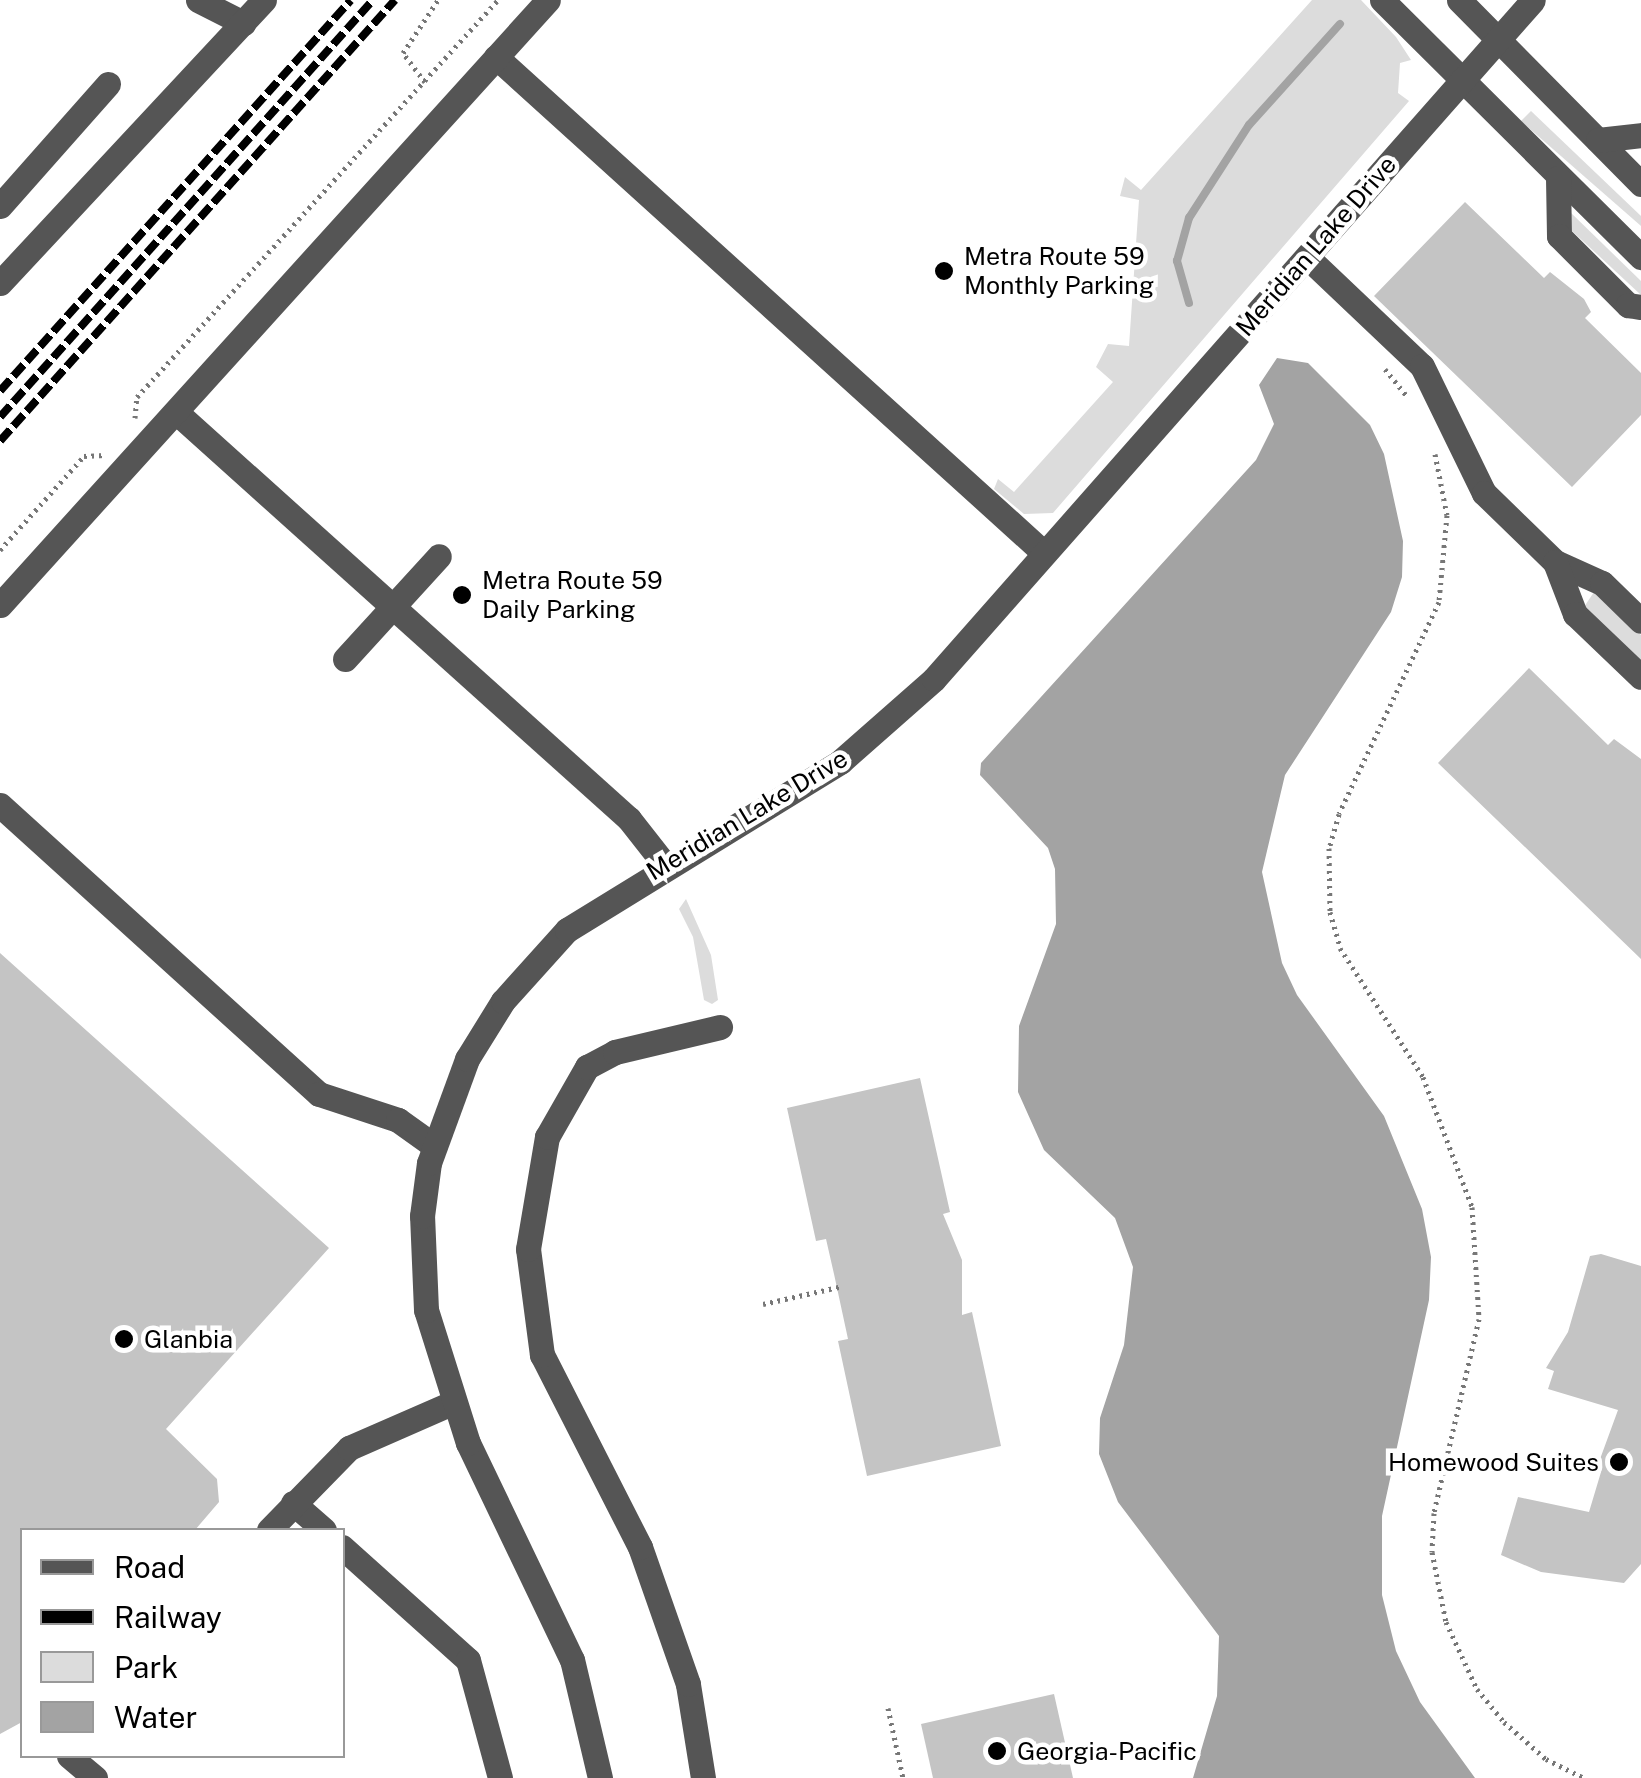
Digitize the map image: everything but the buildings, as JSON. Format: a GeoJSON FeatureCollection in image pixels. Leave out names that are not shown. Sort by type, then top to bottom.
{"type":"FeatureCollection","features":[{"type":"Feature","properties":{"kind":"street"},"geometry":{"type":"LineString","coordinates":[[198,0],[244,23]]}},
{"type":"Feature","properties":{"kind":"street"},"geometry":{"type":"LineString","coordinates":[[0,283],[264,0]]}},
{"type":"Feature","properties":{"kind":"street"},"geometry":{"type":"LineString","coordinates":[[0,606],[548,0]]}},
{"type":"Feature","properties":{"kind":"street"},"geometry":{"type":"LineString","coordinates":[[1382,0],[1460,82],[1641,257]]}},
{"type":"Feature","properties":{"kind":"street"},"geometry":{"type":"LineString","coordinates":[[1459,0],[1641,184]]}},
{"type":"Feature","properties":{"kind":"street","name":"Meridian Lake Drive"},"geometry":{"type":"LineString","coordinates":[[600,1778],[584,1700],[557,1620],[452,1403],[432,1342],[422,1266],[434,1145],[476,1044],[529,968],[610,899],[782,800],[888,722],[1044,552],[1533,0]]}},
{"type":"Feature","properties":{"kind":"street"},"geometry":{"type":"LineString","coordinates":[[496,57],[1044,552]]}},
{"type":"Feature","properties":{"kind":"street"},"geometry":{"type":"LineString","coordinates":[[0,206],[108,84]]}},
{"type":"Feature","properties":{"kind":"street"},"geometry":{"type":"LineString","coordinates":[[1598,140],[1641,135]]}},
{"type":"Feature","properties":{"kind":"street"},"geometry":{"type":"LineString","coordinates":[[1558,178],[1559,236],[1628,305],[1641,307]]}},
{"type":"Feature","properties":{"kind":"street"},"geometry":{"type":"LineString","coordinates":[[1307,257],[1422,366],[1484,493],[1555,562],[1602,583],[1641,621]]}},
{"type":"Feature","properties":{"kind":"street"},"geometry":{"type":"LineString","coordinates":[[176,412],[628,818],[666,866]]}},
{"type":"Feature","properties":{"kind":"street"},"geometry":{"type":"LineString","coordinates":[[345,660],[439,556]]}},
{"type":"Feature","properties":{"kind":"street"},"geometry":{"type":"LineString","coordinates":[[1555,562],[1576,614],[1641,677]]}},
{"type":"Feature","properties":{"kind":"street"},"geometry":{"type":"LineString","coordinates":[[0,805],[319,1094],[398,1120],[434,1145]]}},
{"type":"Feature","properties":{"kind":"street"},"geometry":{"type":"LineString","coordinates":[[703,1778],[688,1684],[646,1563],[542,1355],[528,1249],[547,1137],[587,1066],[615,1052],[720,1027]]}},
{"type":"Feature","properties":{"kind":"street"},"geometry":{"type":"LineString","coordinates":[[270,1528],[350,1448],[452,1403]]}},
{"type":"Feature","properties":{"kind":"street"},"geometry":{"type":"LineString","coordinates":[[293,1503],[322,1528]]}},
{"type":"Feature","properties":{"kind":"street"},"geometry":{"type":"LineString","coordinates":[[345,1550],[468,1660],[500,1778]]}},
{"type":"Feature","properties":{"kind":"street"},"geometry":{"type":"LineString","coordinates":[[71,1758],[95,1778]]}},
{"type":"Feature","properties":{"kind":"path"},"geometry":{"type":"LineString","coordinates":[[425,82],[403,54],[438,0]]}},
{"type":"Feature","properties":{"kind":"path"},"geometry":{"type":"LineString","coordinates":[[134,426],[137,397],[498,0]]}},
{"type":"Feature","properties":{"kind":"path"},"geometry":{"type":"LineString","coordinates":[[1383,366],[1414,408]]}},
{"type":"Feature","properties":{"kind":"path"},"geometry":{"type":"LineString","coordinates":[[1429,438],[1447,515],[1439,602],[1339,814],[1330,848],[1330,912],[1340,948],[1422,1077],[1472,1207],[1479,1319],[1434,1513],[1432,1552],[1446,1622],[1477,1689],[1504,1722],[1546,1759],[1584,1778]]}},
{"type":"Feature","properties":{"kind":"path"},"geometry":{"type":"LineString","coordinates":[[0,550],[84,456],[108,455]]}},
{"type":"Feature","properties":{"kind":"path"},"geometry":{"type":"LineString","coordinates":[[764,1304],[842,1286]]}},
{"type":"Feature","properties":{"kind":"path"},"geometry":{"type":"LineString","coordinates":[[888,1708],[903,1778]]}},
{"type":"Feature","properties":{"kind":"green space"},"geometry":{"type":"Polygon","coordinates":[[[1312,0],[1361,0],[1396,37],[1411,60],[1400,63],[1398,93],[1409,101],[1053,513],[1024,514],[994,489],[998,479],[1014,492],[1113,382],[1096,367],[1108,344],[1129,346],[1139,200],[1120,196],[1125,177],[1141,190],[1312,0]]]}},
{"type":"Feature","properties":{"kind":"green space"},"geometry":{"type":"Polygon","coordinates":[[[1531,111],[1641,216],[1641,226],[1521,121],[1531,111]]]}},
{"type":"Feature","properties":{"kind":"green space"},"geometry":{"type":"Polygon","coordinates":[[[1568,210],[1641,281],[1641,295],[1571,230],[1568,210]]]}},
{"type":"Feature","properties":{"kind":"green space"},"geometry":{"type":"Polygon","coordinates":[[[1594,592],[1641,635],[1641,664],[1584,607],[1594,592]]]}},
{"type":"Feature","properties":{"kind":"green space"},"geometry":{"type":"Polygon","coordinates":[[[686,899],[711,955],[718,1000],[712,1004],[704,1000],[693,937],[679,909],[686,899]]]}},
{"type":"Feature","properties":{"kind":"water"},"geometry":{"type":"Polygon","coordinates":[[[1277,358],[1308,363],[1370,425],[1384,454],[1403,541],[1402,577],[1391,612],[1285,775],[1262,872],[1282,963],[1297,995],[1384,1116],[1422,1209],[1431,1257],[1429,1300],[1382,1516],[1382,1595],[1396,1651],[1420,1702],[1475,1778],[1193,1778],[1217,1696],[1219,1636],[1118,1502],[1099,1454],[1100,1418],[1124,1345],[1133,1267],[1115,1218],[1044,1150],[1018,1092],[1019,1026],[1056,924],[1055,869],[1048,848],[980,775],[981,763],[1256,460],[1274,424],[1259,385],[1277,358]]]}},
{"type":"Feature","properties":{"kind":"waterway"},"geometry":{"type":"LineString","coordinates":[[1189,303],[1177,261],[1189,218],[1249,125],[1340,24]]}},
{"type":"Feature","properties":{"kind":"railway"},"geometry":{"type":"LineString","coordinates":[[0,391],[351,0]]}},
{"type":"Feature","properties":{"kind":"railway"},"geometry":{"type":"LineString","coordinates":[[0,417],[373,0]]}},
{"type":"Feature","properties":{"kind":"railway"},"geometry":{"type":"LineString","coordinates":[[0,441],[395,0]]}},
{"type":"Feature","properties":{"kind":"place","name":"Metra Route 59 Monthly Parking"},"geometry":{"type":"Point","coordinates":[944,271]}},
{"type":"Feature","properties":{"kind":"place","name":"Metra Route 59 Daily Parking"},"geometry":{"type":"Point","coordinates":[462,595]}},
{"type":"Feature","properties":{"kind":"place","name":"Glanbia"},"geometry":{"type":"Point","coordinates":[124,1339]}},
{"type":"Feature","properties":{"kind":"place","name":"Homewood Suites"},"geometry":{"type":"Point","coordinates":[1619,1462]}},
{"type":"Feature","properties":{"kind":"place","name":"Georgia-Pacific"},"geometry":{"type":"Point","coordinates":[997,1751]}}]}
